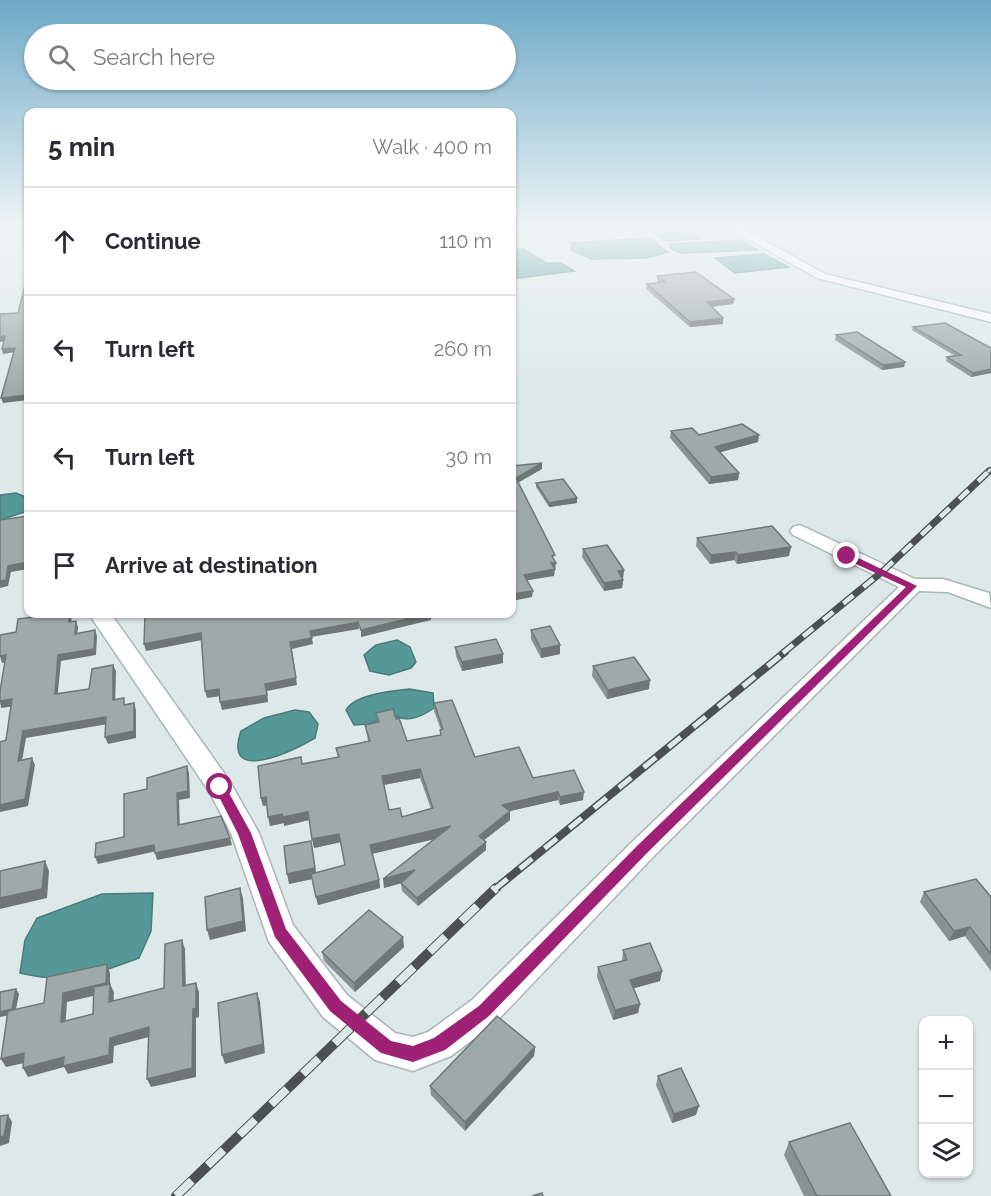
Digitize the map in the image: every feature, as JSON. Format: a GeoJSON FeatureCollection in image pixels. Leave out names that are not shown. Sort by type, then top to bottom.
{"type":"FeatureCollection","features":[{"type":"Feature","properties":{"kind":"street"},"geometry":{"type":"LineString","coordinates":[[844,282],[991,318]]}},
{"type":"Feature","properties":{"kind":"street"},"geometry":{"type":"LineString","coordinates":[[800,531],[912,586]]}},
{"type":"Feature","properties":{"kind":"street"},"geometry":{"type":"LineString","coordinates":[[103,618],[220,787],[245,833],[280,932],[335,1006],[387,1048],[413,1054],[439,1044],[484,1011],[642,850],[912,586],[930,582],[942,583],[991,602]]}},
{"type":"Feature","properties":{"kind":"water"},"geometry":{"type":"Polygon","coordinates":[[[16,493],[24,496],[24,512],[0,520],[0,495],[16,493]]]}},
{"type":"Feature","properties":{"kind":"water"},"geometry":{"type":"Polygon","coordinates":[[[397,640],[410,647],[416,662],[411,668],[389,675],[370,671],[364,655],[376,645],[397,640]]]}},
{"type":"Feature","properties":{"kind":"water"},"geometry":{"type":"Polygon","coordinates":[[[409,689],[433,693],[434,708],[414,718],[404,719],[393,715],[368,724],[354,725],[346,710],[357,700],[365,697],[409,689]]]}},
{"type":"Feature","properties":{"kind":"water"},"geometry":{"type":"Polygon","coordinates":[[[295,710],[309,712],[318,724],[315,738],[264,760],[251,761],[242,757],[238,748],[241,731],[264,718],[295,710]]]}},
{"type":"Feature","properties":{"kind":"water"},"geometry":{"type":"Polygon","coordinates":[[[153,893],[151,931],[139,958],[94,973],[68,978],[20,973],[25,940],[37,918],[102,894],[153,893]]]}},
{"type":"Feature","properties":{"kind":"building"},"geometry":{"type":"Polygon","coordinates":[[[710,282],[734,299],[707,302],[723,318],[690,322],[647,284],[710,282]]]}},
{"type":"Feature","properties":{"kind":"building"},"geometry":{"type":"Polygon","coordinates":[[[24,289],[24,395],[1,398],[15,348],[2,349],[5,336],[0,337],[0,314],[18,313],[24,289]]]}},
{"type":"Feature","properties":{"kind":"building"},"geometry":{"type":"Polygon","coordinates":[[[945,323],[991,348],[991,369],[973,373],[947,357],[961,355],[913,327],[945,323]]]}},
{"type":"Feature","properties":{"kind":"building"},"geometry":{"type":"Polygon","coordinates":[[[857,332],[905,362],[883,365],[836,335],[857,332]]]}},
{"type":"Feature","properties":{"kind":"building"},"geometry":{"type":"Polygon","coordinates":[[[742,424],[759,435],[715,447],[739,473],[711,477],[671,431],[692,428],[699,435],[742,424]]]}},
{"type":"Feature","properties":{"kind":"building"},"geometry":{"type":"Polygon","coordinates":[[[542,463],[516,478],[516,466],[542,463]]]}},
{"type":"Feature","properties":{"kind":"building"},"geometry":{"type":"Polygon","coordinates":[[[516,478],[555,555],[552,556],[556,563],[551,563],[555,569],[524,575],[533,591],[516,593],[516,478]]]}},
{"type":"Feature","properties":{"kind":"building"},"geometry":{"type":"Polygon","coordinates":[[[563,479],[577,498],[549,503],[536,483],[563,479]]]}},
{"type":"Feature","properties":{"kind":"building"},"geometry":{"type":"Polygon","coordinates":[[[24,517],[24,563],[8,566],[6,580],[0,581],[0,520],[24,517]]]}},
{"type":"Feature","properties":{"kind":"building"},"geometry":{"type":"Polygon","coordinates":[[[772,526],[791,547],[738,555],[736,552],[711,555],[697,538],[772,526]]]}},
{"type":"Feature","properties":{"kind":"building"},"geometry":{"type":"Polygon","coordinates":[[[607,545],[624,570],[618,571],[623,580],[604,583],[583,549],[607,545]]]}},
{"type":"Feature","properties":{"kind":"building"},"geometry":{"type":"Polygon","coordinates":[[[69,618],[69,622],[76,621],[75,634],[95,630],[94,649],[58,655],[55,694],[89,689],[92,669],[113,665],[113,700],[124,698],[124,705],[134,703],[134,731],[105,737],[106,717],[23,731],[18,761],[32,758],[25,799],[0,805],[0,742],[6,740],[12,699],[0,701],[6,655],[0,656],[0,635],[16,632],[18,619],[69,618]]]}},
{"type":"Feature","properties":{"kind":"building"},"geometry":{"type":"Polygon","coordinates":[[[145,618],[411,618],[361,630],[358,622],[310,631],[312,638],[290,642],[296,678],[265,684],[267,695],[220,702],[219,689],[205,691],[201,633],[144,644],[145,618]]]}},
{"type":"Feature","properties":{"kind":"building"},"geometry":{"type":"Polygon","coordinates":[[[550,626],[560,645],[541,649],[531,630],[550,626]]]}},
{"type":"Feature","properties":{"kind":"building"},"geometry":{"type":"Polygon","coordinates":[[[496,639],[503,654],[462,662],[455,647],[496,639]]]}},
{"type":"Feature","properties":{"kind":"building"},"geometry":{"type":"Polygon","coordinates":[[[634,657],[650,680],[608,690],[593,666],[634,657]]]}},
{"type":"Feature","properties":{"kind":"building"},"geometry":{"type":"Polygon","coordinates":[[[452,700],[475,757],[519,747],[533,778],[574,770],[584,792],[560,797],[558,792],[502,805],[510,811],[479,836],[486,842],[417,898],[401,883],[415,870],[383,879],[451,826],[370,845],[379,880],[316,897],[311,874],[345,865],[339,834],[312,839],[308,812],[283,817],[282,814],[268,817],[266,797],[261,798],[258,766],[301,757],[302,764],[339,757],[336,748],[370,741],[365,725],[379,722],[376,713],[393,709],[396,719],[399,718],[407,741],[441,735],[440,730],[443,729],[434,703],[452,700]],[[420,769],[382,776],[389,810],[400,808],[402,817],[433,808],[420,769]]]}},
{"type":"Feature","properties":{"kind":"building"},"geometry":{"type":"Polygon","coordinates":[[[187,766],[188,791],[177,793],[178,825],[221,816],[230,838],[155,853],[154,845],[95,857],[96,843],[124,837],[124,794],[147,789],[147,778],[187,766]]]}},
{"type":"Feature","properties":{"kind":"building"},"geometry":{"type":"Polygon","coordinates":[[[311,841],[315,868],[287,874],[284,846],[311,841]]]}},
{"type":"Feature","properties":{"kind":"building"},"geometry":{"type":"Polygon","coordinates":[[[45,861],[42,889],[0,898],[0,871],[45,861]]]}},
{"type":"Feature","properties":{"kind":"building"},"geometry":{"type":"Polygon","coordinates":[[[976,879],[991,897],[991,954],[970,927],[954,931],[924,892],[976,879]]]}},
{"type":"Feature","properties":{"kind":"building"},"geometry":{"type":"Polygon","coordinates":[[[240,888],[243,921],[207,930],[205,897],[240,888]]]}},
{"type":"Feature","properties":{"kind":"building"},"geometry":{"type":"Polygon","coordinates":[[[369,910],[403,937],[354,983],[322,952],[369,910]]]}},
{"type":"Feature","properties":{"kind":"building"},"geometry":{"type":"Polygon","coordinates":[[[182,940],[183,986],[196,983],[192,1068],[147,1079],[149,1027],[110,1038],[109,1055],[63,1066],[64,1057],[23,1068],[24,1053],[1,1059],[8,1011],[44,1003],[47,977],[107,964],[106,983],[63,993],[61,1022],[93,1014],[94,987],[110,984],[109,1002],[164,988],[165,944],[182,940]]]}},
{"type":"Feature","properties":{"kind":"building"},"geometry":{"type":"Polygon","coordinates":[[[650,943],[662,971],[630,980],[640,1004],[615,1010],[598,967],[627,960],[623,950],[650,943]]]}},
{"type":"Feature","properties":{"kind":"building"},"geometry":{"type":"Polygon","coordinates":[[[16,989],[12,1009],[0,1012],[0,992],[16,989]]]}},
{"type":"Feature","properties":{"kind":"building"},"geometry":{"type":"Polygon","coordinates":[[[257,993],[263,1044],[222,1055],[218,1003],[257,993]]]}},
{"type":"Feature","properties":{"kind":"building"},"geometry":{"type":"Polygon","coordinates":[[[497,1016],[535,1047],[465,1122],[430,1086],[497,1016]]]}},
{"type":"Feature","properties":{"kind":"building"},"geometry":{"type":"Polygon","coordinates":[[[681,1068],[699,1106],[674,1114],[658,1076],[681,1068]]]}},
{"type":"Feature","properties":{"kind":"building"},"geometry":{"type":"Polygon","coordinates":[[[8,1115],[4,1136],[0,1137],[0,1116],[8,1115]]]}},
{"type":"Feature","properties":{"kind":"building"},"geometry":{"type":"Polygon","coordinates":[[[850,1123],[891,1196],[817,1196],[789,1142],[850,1123]]]}},
{"type":"Feature","properties":{"kind":"railway"},"geometry":{"type":"LineString","coordinates":[[783,653],[883,571],[989,471]]}},
{"type":"Feature","properties":{"kind":"railway"},"geometry":{"type":"LineString","coordinates":[[495,889],[785,652]]}},
{"type":"Feature","properties":{"kind":"railway"},"geometry":{"type":"LineString","coordinates":[[176,1196],[496,888]]}},
{"type":"Feature","properties":{"kind":"route"},"geometry":{"type":"LineString","coordinates":[[220,787],[245,833],[280,932],[335,1006],[387,1048],[413,1054],[439,1044],[484,1011],[642,850],[768,730],[912,586],[847,556]]}}]}
